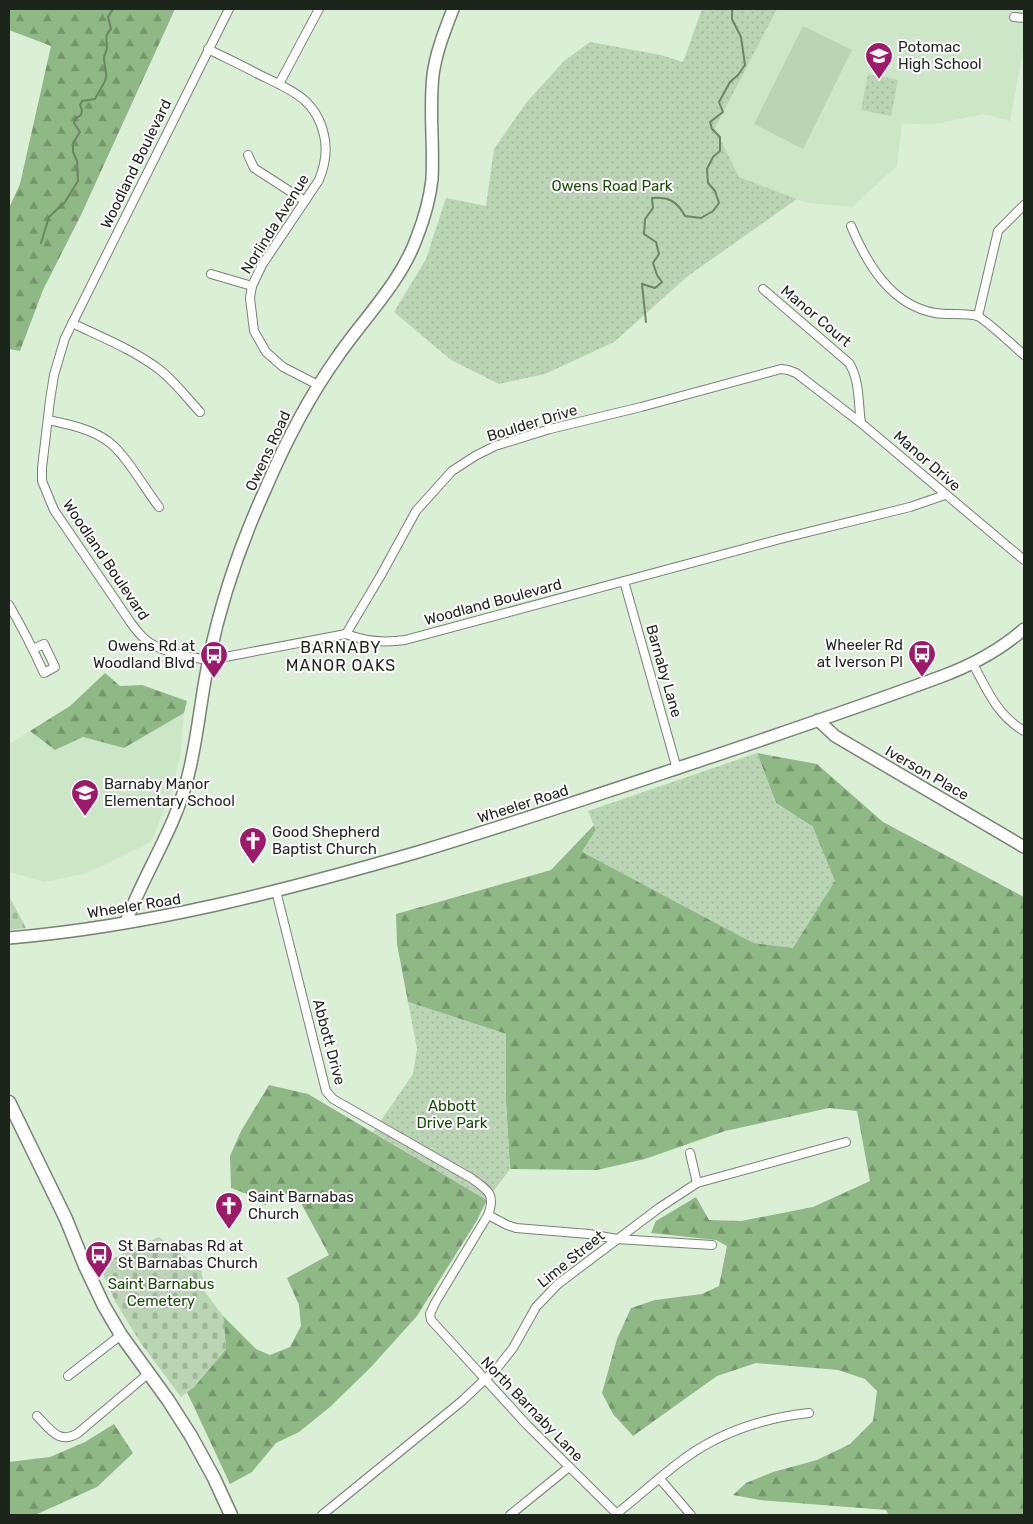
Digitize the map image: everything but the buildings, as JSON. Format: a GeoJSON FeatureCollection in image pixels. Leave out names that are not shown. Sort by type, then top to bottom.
{"type":"FeatureCollection","features":[{"type":"Feature","properties":{"kind":"main road","name":"Owens Road"},"geometry":{"type":"LineString","coordinates":[[126,922],[172,823],[182,796],[191,764],[208,660],[218,619],[244,539],[286,443],[318,385],[398,274],[417,238],[432,180],[431,108],[433,74],[437,55],[454,9]]}},
{"type":"Feature","properties":{"kind":"main road","name":"Wheeler Road"},"geometry":{"type":"LineString","coordinates":[[9,938],[52,934],[211,908],[384,862],[509,825],[897,693],[973,664],[1000,648],[1024,629]]}},
{"type":"Feature","properties":{"kind":"main road","name":"Iverson Place"},"geometry":{"type":"LineString","coordinates":[[818,720],[841,740],[1024,847]]}},
{"type":"Feature","properties":{"kind":"main road"},"geometry":{"type":"LineString","coordinates":[[10,1107],[66,1219],[104,1306],[121,1335],[168,1400],[190,1436],[214,1478],[228,1514]]}},
{"type":"Feature","properties":{"kind":"street","name":"Woodland Boulevard"},"geometry":{"type":"LineString","coordinates":[[229,9],[65,338],[54,375],[48,420],[42,481],[54,510],[130,622],[146,640],[158,647],[208,660],[346,634],[360,639],[382,642],[405,640],[697,563],[784,538],[910,507],[945,495]]}},
{"type":"Feature","properties":{"kind":"street"},"geometry":{"type":"LineString","coordinates":[[279,84],[319,9]]}},
{"type":"Feature","properties":{"kind":"street"},"geometry":{"type":"LineString","coordinates":[[1014,17],[1024,18]]}},
{"type":"Feature","properties":{"kind":"street","name":"Norlinda Avenue"},"geometry":{"type":"LineString","coordinates":[[208,49],[296,93],[309,104],[322,126],[326,142],[324,167],[319,180],[269,255],[252,286],[250,298],[254,331],[260,342],[283,367],[318,385]]}},
{"type":"Feature","properties":{"kind":"street"},"geometry":{"type":"LineString","coordinates":[[248,154],[254,168],[305,201]]}},
{"type":"Feature","properties":{"kind":"street"},"geometry":{"type":"LineString","coordinates":[[978,316],[998,231],[1024,205]]}},
{"type":"Feature","properties":{"kind":"street"},"geometry":{"type":"LineString","coordinates":[[851,226],[868,262],[878,276],[909,304],[936,313],[978,316],[1024,355]]}},
{"type":"Feature","properties":{"kind":"street"},"geometry":{"type":"LineString","coordinates":[[211,274],[252,286]]}},
{"type":"Feature","properties":{"kind":"street","name":"Manor Court"},"geometry":{"type":"LineString","coordinates":[[763,289],[846,359],[854,374],[861,423]]}},
{"type":"Feature","properties":{"kind":"street"},"geometry":{"type":"LineString","coordinates":[[72,323],[147,361],[176,384],[200,412]]}},
{"type":"Feature","properties":{"kind":"street","name":"Boulder Drive"},"geometry":{"type":"LineString","coordinates":[[346,634],[416,511],[452,471],[475,456],[495,446],[550,429],[641,407],[780,369],[792,371],[809,385]]}},
{"type":"Feature","properties":{"kind":"street","name":"Manor Drive"},"geometry":{"type":"LineString","coordinates":[[809,385],[861,423],[1024,560]]}},
{"type":"Feature","properties":{"kind":"street"},"geometry":{"type":"LineString","coordinates":[[48,420],[77,427],[108,441],[114,446],[159,507]]}},
{"type":"Feature","properties":{"kind":"street","name":"Barnaby Lane"},"geometry":{"type":"LineString","coordinates":[[624,581],[677,768]]}},
{"type":"Feature","properties":{"kind":"street"},"geometry":{"type":"LineString","coordinates":[[9,604],[44,673],[55,667],[44,644],[33,649]]}},
{"type":"Feature","properties":{"kind":"street"},"geometry":{"type":"LineString","coordinates":[[973,664],[999,710],[1013,724],[1024,731]]}},
{"type":"Feature","properties":{"kind":"street","name":"Abbott Drive"},"geometry":{"type":"LineString","coordinates":[[276,891],[326,1092],[333,1098],[471,1178],[486,1190],[491,1197],[492,1203],[488,1215]]}},
{"type":"Feature","properties":{"kind":"street","name":"Lime Street"},"geometry":{"type":"LineString","coordinates":[[322,1515],[485,1380],[508,1354],[534,1311],[548,1293],[617,1239],[697,1183],[846,1142]]}},
{"type":"Feature","properties":{"kind":"street"},"geometry":{"type":"LineString","coordinates":[[690,1153],[697,1183]]}},
{"type":"Feature","properties":{"kind":"street"},"geometry":{"type":"LineString","coordinates":[[488,1215],[516,1228],[589,1234],[617,1239],[712,1246]]}},
{"type":"Feature","properties":{"kind":"street","name":"North Barnaby Lane"},"geometry":{"type":"LineString","coordinates":[[488,1215],[435,1302],[430,1314],[431,1320],[485,1380],[616,1515]]}},
{"type":"Feature","properties":{"kind":"street"},"geometry":{"type":"LineString","coordinates":[[68,1376],[121,1335]]}},
{"type":"Feature","properties":{"kind":"street"},"geometry":{"type":"LineString","coordinates":[[37,1416],[56,1434],[64,1438],[70,1437],[78,1433],[149,1373]]}},
{"type":"Feature","properties":{"kind":"street"},"geometry":{"type":"LineString","coordinates":[[616,1515],[682,1460],[695,1452],[740,1429],[770,1419],[809,1413]]}},
{"type":"Feature","properties":{"kind":"street"},"geometry":{"type":"LineString","coordinates":[[510,1515],[569,1467]]}},
{"type":"Feature","properties":{"kind":"street"},"geometry":{"type":"LineString","coordinates":[[660,1479],[691,1515]]}},
{"type":"Feature","properties":{"kind":"shaded area","name":"Potomac High School"},"geometry":{"type":"Polygon","coordinates":[[[777,9],[1024,9],[1024,46],[1010,121],[983,114],[932,125],[902,123],[897,166],[852,207],[807,203],[739,177],[715,128],[777,9]]]}},
{"type":"Feature","properties":{"kind":"shaded area","name":"Barnaby Manor Elementary School"},"geometry":{"type":"Polygon","coordinates":[[[184,713],[180,758],[171,793],[151,842],[88,873],[44,882],[9,872],[9,744],[30,731],[55,750],[83,737],[124,748],[184,713]]]}},
{"type":"Feature","properties":{"kind":"green space"},"geometry":{"type":"Polygon","coordinates":[[[9,9],[175,9],[81,215],[43,290],[20,351],[9,349],[9,208],[20,184],[51,46],[9,30],[9,9]]]}},
{"type":"Feature","properties":{"kind":"green space","name":"Owens Road Park"},"geometry":{"type":"Polygon","coordinates":[[[702,9],[777,9],[715,128],[739,177],[797,199],[688,276],[614,342],[545,374],[499,384],[451,360],[394,312],[426,259],[446,198],[486,206],[494,149],[526,103],[564,61],[590,42],[661,55],[683,62],[702,9]]]}},
{"type":"Feature","properties":{"kind":"green space"},"geometry":{"type":"Polygon","coordinates":[[[803,26],[852,50],[803,149],[754,124],[803,26]]]}},
{"type":"Feature","properties":{"kind":"green space"},"geometry":{"type":"Polygon","coordinates":[[[868,74],[898,80],[891,116],[861,110],[868,74]]]}},
{"type":"Feature","properties":{"kind":"green space"},"geometry":{"type":"Polygon","coordinates":[[[105,673],[120,686],[142,685],[187,701],[184,713],[124,748],[83,737],[55,750],[30,731],[70,706],[105,673]]]}},
{"type":"Feature","properties":{"kind":"green space"},"geometry":{"type":"Polygon","coordinates":[[[757,753],[817,764],[883,822],[1024,897],[1024,1515],[889,1515],[886,1510],[760,1500],[733,1495],[746,1483],[773,1472],[817,1460],[850,1444],[873,1421],[877,1391],[865,1379],[838,1370],[756,1363],[717,1376],[633,1436],[613,1414],[602,1393],[617,1339],[631,1308],[655,1300],[702,1294],[719,1286],[727,1246],[716,1240],[651,1233],[656,1221],[696,1197],[709,1220],[741,1221],[813,1207],[870,1181],[857,1111],[829,1108],[725,1131],[645,1159],[597,1170],[510,1169],[506,1102],[506,1034],[408,1002],[397,944],[396,914],[551,870],[594,825],[596,830],[582,852],[813,827],[776,803],[757,753]]]}},
{"type":"Feature","properties":{"kind":"green space"},"geometry":{"type":"Polygon","coordinates":[[[757,753],[776,803],[813,827],[835,881],[793,948],[753,943],[582,852],[596,830],[588,811],[757,753]]]}},
{"type":"Feature","properties":{"kind":"green space"},"geometry":{"type":"Polygon","coordinates":[[[9,896],[26,928],[9,930],[9,896]]]}},
{"type":"Feature","properties":{"kind":"green space","name":"Abbott Drive Park"},"geometry":{"type":"Polygon","coordinates":[[[408,1002],[506,1034],[506,1102],[510,1169],[487,1200],[373,1132],[413,1074],[417,1049],[408,1002]]]}},
{"type":"Feature","properties":{"kind":"green space"},"geometry":{"type":"Polygon","coordinates":[[[269,1085],[308,1094],[487,1200],[476,1222],[417,1316],[371,1367],[330,1407],[299,1432],[276,1443],[252,1472],[230,1484],[187,1392],[194,1387],[226,1349],[223,1316],[256,1349],[270,1355],[290,1347],[301,1326],[299,1305],[287,1278],[329,1255],[294,1190],[265,1205],[257,1202],[247,1194],[231,1188],[230,1156],[241,1131],[269,1085]]]}},
{"type":"Feature","properties":{"kind":"green space","name":"Saint Barnabus Cemetery"},"geometry":{"type":"Polygon","coordinates":[[[159,1237],[201,1269],[205,1292],[223,1316],[226,1349],[194,1387],[181,1397],[142,1345],[116,1303],[99,1266],[159,1237]]]}},
{"type":"Feature","properties":{"kind":"green space"},"geometry":{"type":"Polygon","coordinates":[[[114,1424],[133,1453],[97,1487],[35,1515],[9,1515],[9,1462],[50,1457],[85,1442],[114,1424]]]}},
{"type":"Feature","properties":{"kind":"waterway"},"geometry":{"type":"LineString","coordinates":[[41,243],[49,217],[65,202],[78,181],[77,161],[73,152],[73,143],[80,132],[74,123],[75,119],[81,115],[80,105],[82,101],[95,99],[106,80],[104,58],[107,48],[107,36],[111,29],[108,17],[113,9]]}},
{"type":"Feature","properties":{"kind":"waterway"},"geometry":{"type":"LineString","coordinates":[[646,322],[642,284],[655,288],[662,282],[657,275],[653,263],[659,254],[656,242],[644,234],[645,219],[653,208],[652,198],[668,199],[676,203],[685,216],[701,218],[713,211],[719,203],[715,191],[708,183],[707,169],[713,157],[720,151],[720,137],[712,129],[710,122],[723,112],[719,102],[730,82],[745,65],[741,37],[732,19],[732,9]]}},
{"type":"Feature","properties":{"kind":"place","name":"Potomac High School"},"geometry":{"type":"Point","coordinates":[879,80]}},
{"type":"Feature","properties":{"kind":"place","name":"Wheeler Rd at Iverson Pl"},"geometry":{"type":"Point","coordinates":[922,678]}},
{"type":"Feature","properties":{"kind":"place","name":"Owens Rd at Woodland Blvd"},"geometry":{"type":"Point","coordinates":[214,679]}},
{"type":"Feature","properties":{"kind":"place","name":"Barnaby Manor Elementary School"},"geometry":{"type":"Point","coordinates":[85,817]}},
{"type":"Feature","properties":{"kind":"place","name":"Good Shepherd Baptist Church"},"geometry":{"type":"Point","coordinates":[253,865]}},
{"type":"Feature","properties":{"kind":"place","name":"Saint Barnabas Church"},"geometry":{"type":"Point","coordinates":[229,1230]}},
{"type":"Feature","properties":{"kind":"place","name":"St Barnabas Rd at St Barnabas Church"},"geometry":{"type":"Point","coordinates":[99,1279]}},
{"type":"Feature","properties":{"kind":"district","name":"BARNABY MANOR OAKS"},"geometry":{"type":"Point","coordinates":[341,656]}}]}
